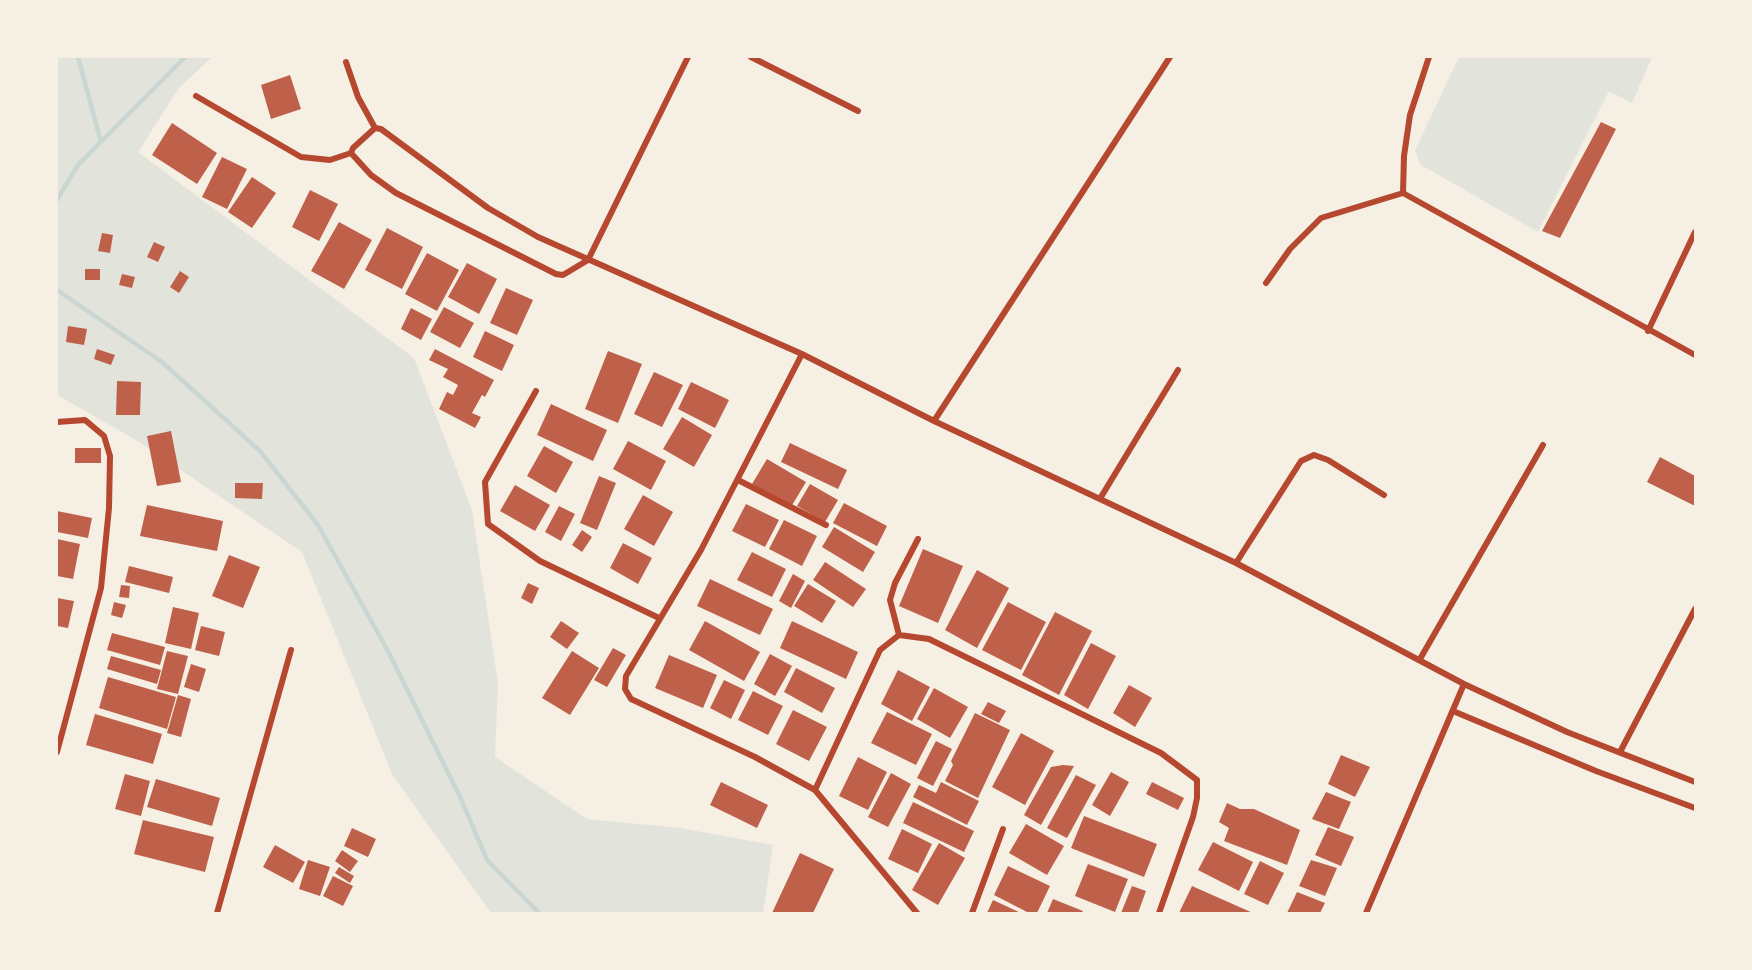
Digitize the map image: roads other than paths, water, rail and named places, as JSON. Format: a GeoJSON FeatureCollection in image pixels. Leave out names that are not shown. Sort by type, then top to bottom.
{"type":"FeatureCollection","features":[{"type":"Feature","properties":{"kind":"street"},"geometry":{"type":"LineString","coordinates":[[351,153],[371,175],[396,193],[556,274],[563,275],[588,260],[688,57]]}},
{"type":"Feature","properties":{"kind":"street"},"geometry":{"type":"LineString","coordinates":[[751,57],[858,111]]}},
{"type":"Feature","properties":{"kind":"street"},"geometry":{"type":"LineString","coordinates":[[934,421],[1170,57]]}},
{"type":"Feature","properties":{"kind":"street"},"geometry":{"type":"LineString","coordinates":[[1403,193],[1404,156],[1410,115],[1429,57]]}},
{"type":"Feature","properties":{"kind":"street"},"geometry":{"type":"LineString","coordinates":[[346,62],[358,97],[375,128]]}},
{"type":"Feature","properties":{"kind":"street"},"geometry":{"type":"LineString","coordinates":[[196,96],[301,157],[330,160],[351,153],[353,148],[375,128]]}},
{"type":"Feature","properties":{"kind":"street"},"geometry":{"type":"LineString","coordinates":[[375,128],[381,129],[488,208],[538,237],[802,354],[934,421],[1101,497],[1236,563],[1464,684],[1567,732],[1695,782]]}},
{"type":"Feature","properties":{"kind":"street"},"geometry":{"type":"LineString","coordinates":[[1266,283],[1290,249],[1321,218],[1403,193],[1648,331],[1695,355]]}},
{"type":"Feature","properties":{"kind":"street"},"geometry":{"type":"LineString","coordinates":[[1648,331],[1695,232]]}},
{"type":"Feature","properties":{"kind":"street"},"geometry":{"type":"LineString","coordinates":[[802,354],[701,550],[626,676],[625,689],[631,699],[756,757],[815,790],[917,913]]}},
{"type":"Feature","properties":{"kind":"street"},"geometry":{"type":"LineString","coordinates":[[1101,497],[1178,370]]}},
{"type":"Feature","properties":{"kind":"street"},"geometry":{"type":"LineString","coordinates":[[536,391],[484,482],[488,525],[540,561],[659,618]]}},
{"type":"Feature","properties":{"kind":"street"},"geometry":{"type":"LineString","coordinates":[[57,422],[85,420],[104,436],[110,456],[109,508],[101,588],[57,752]]}},
{"type":"Feature","properties":{"kind":"street"},"geometry":{"type":"LineString","coordinates":[[1420,659],[1544,445]]}},
{"type":"Feature","properties":{"kind":"street"},"geometry":{"type":"LineString","coordinates":[[1236,563],[1301,461],[1314,455],[1328,460],[1384,495]]}},
{"type":"Feature","properties":{"kind":"street"},"geometry":{"type":"LineString","coordinates":[[738,480],[826,525]]}},
{"type":"Feature","properties":{"kind":"street"},"geometry":{"type":"LineString","coordinates":[[899,634],[890,600],[895,583],[918,539]]}},
{"type":"Feature","properties":{"kind":"street"},"geometry":{"type":"LineString","coordinates":[[1620,752],[1695,609]]}},
{"type":"Feature","properties":{"kind":"street"},"geometry":{"type":"LineString","coordinates":[[815,790],[867,672],[880,650],[899,634],[929,639],[1161,753],[1197,780],[1197,798],[1193,818],[1159,913]]}},
{"type":"Feature","properties":{"kind":"street"},"geometry":{"type":"LineString","coordinates":[[217,913],[291,650]]}},
{"type":"Feature","properties":{"kind":"street"},"geometry":{"type":"LineString","coordinates":[[1366,913],[1464,684]]}},
{"type":"Feature","properties":{"kind":"street"},"geometry":{"type":"LineString","coordinates":[[1453,711],[1596,771],[1695,808]]}},
{"type":"Feature","properties":{"kind":"street"},"geometry":{"type":"LineString","coordinates":[[972,913],[1003,829]]}},
{"type":"Feature","properties":{"kind":"waterway"},"geometry":{"type":"LineString","coordinates":[[78,57],[101,142]]}},
{"type":"Feature","properties":{"kind":"waterway"},"geometry":{"type":"LineString","coordinates":[[57,200],[78,165],[185,57]]}},
{"type":"Feature","properties":{"kind":"waterway"},"geometry":{"type":"LineString","coordinates":[[57,290],[162,362],[260,451],[318,525],[389,653],[461,799],[487,860],[539,913]]}}]}
